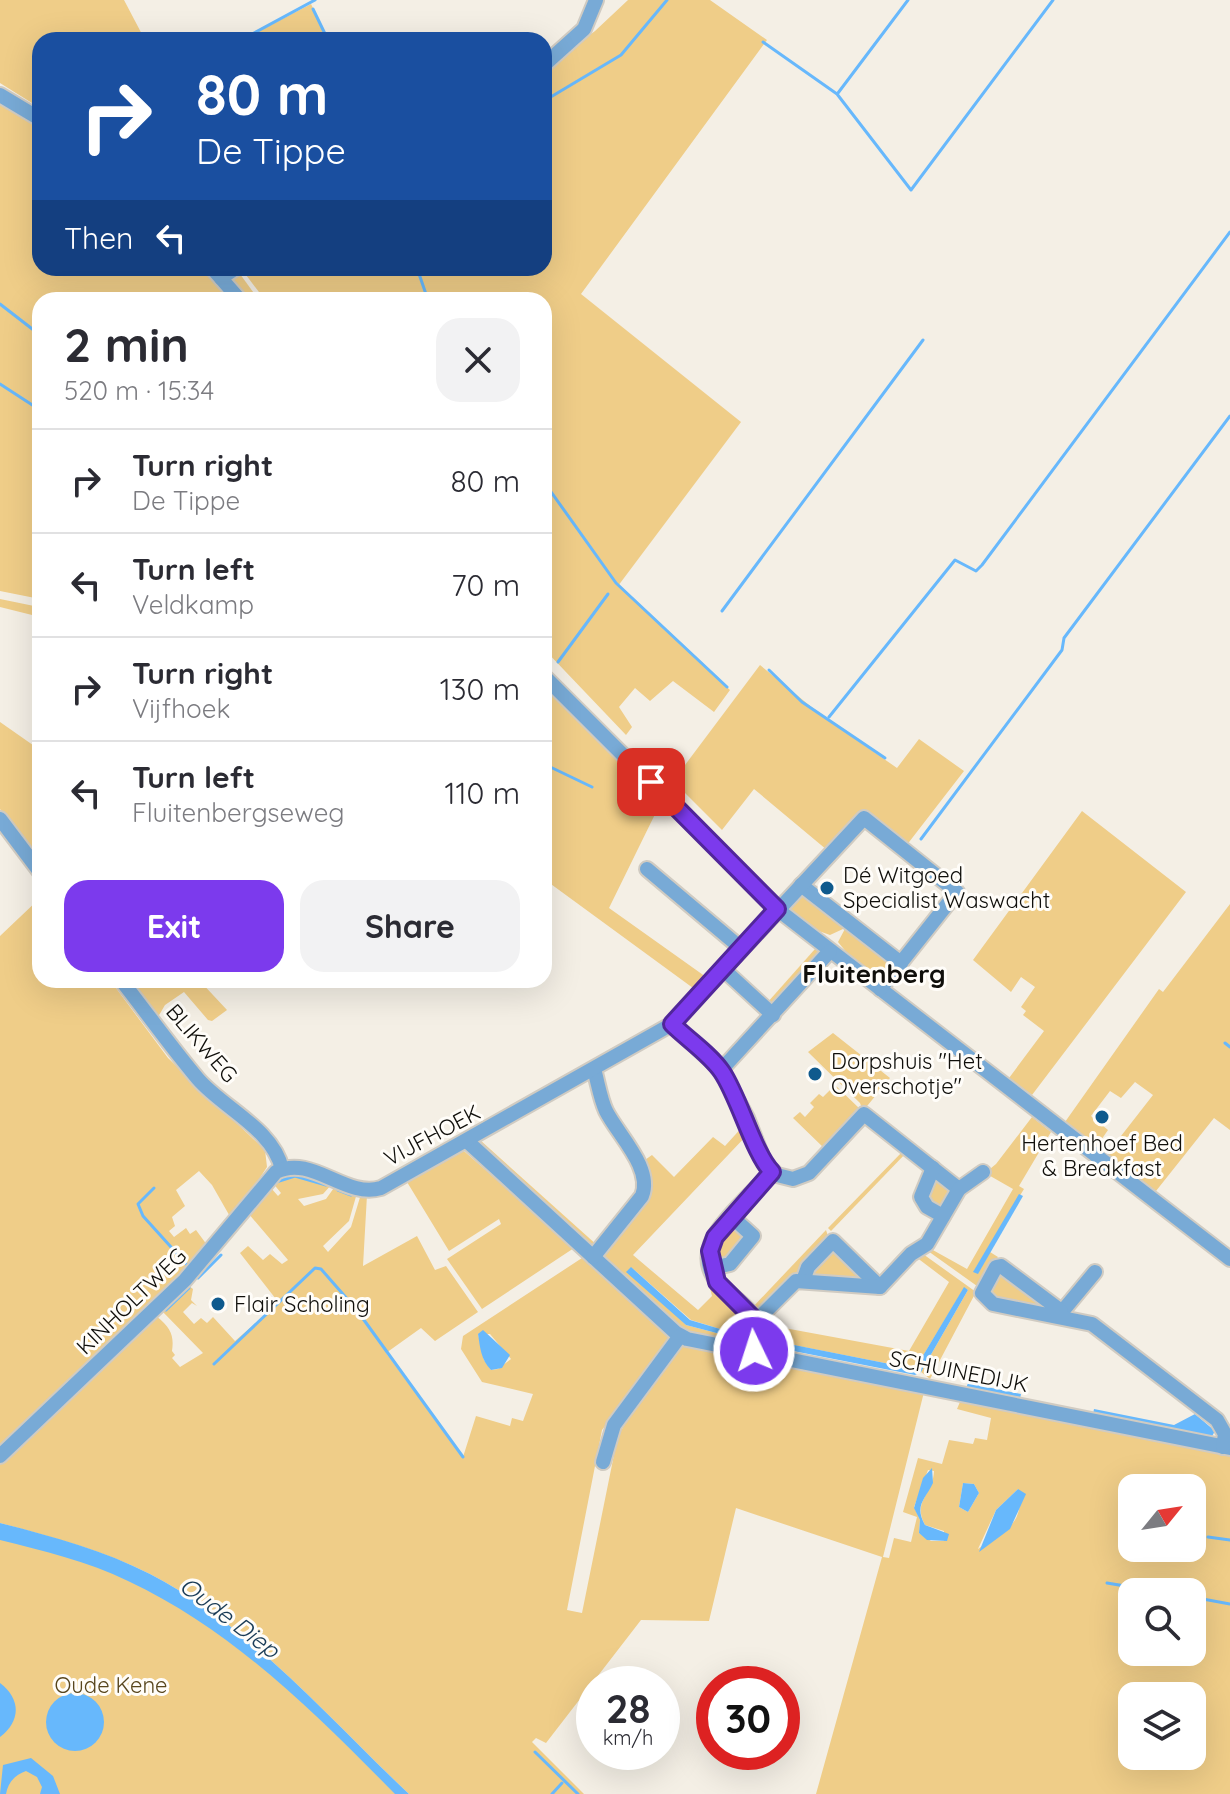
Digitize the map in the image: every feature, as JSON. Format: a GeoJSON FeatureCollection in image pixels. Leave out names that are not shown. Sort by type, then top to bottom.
{"type":"FeatureCollection","features":[{"type":"Feature","properties":{"kind":"street"},"geometry":{"type":"LineString","coordinates":[[552,58],[584,29],[596,0]]}},
{"type":"Feature","properties":{"kind":"street"},"geometry":{"type":"LineString","coordinates":[[0,95],[32,114]]}},
{"type":"Feature","properties":{"kind":"street"},"geometry":{"type":"LineString","coordinates":[[220,276],[233,292]]}},
{"type":"Feature","properties":{"kind":"street"},"geometry":{"type":"LineString","coordinates":[[552,684],[777,909],[1230,1259]]}},
{"type":"Feature","properties":{"kind":"street","name":"VIJFHOEK"},"geometry":{"type":"LineString","coordinates":[[282,1169],[305,1169],[356,1189],[373,1191],[468,1142],[672,1024],[864,818],[957,892],[901,963]]}},
{"type":"Feature","properties":{"kind":"street"},"geometry":{"type":"LineString","coordinates":[[0,819],[32,861]]}},
{"type":"Feature","properties":{"kind":"street"},"geometry":{"type":"LineString","coordinates":[[647,869],[742,949]]}},
{"type":"Feature","properties":{"kind":"street"},"geometry":{"type":"LineString","coordinates":[[801,885],[901,963],[880,989]]}},
{"type":"Feature","properties":{"kind":"street"},"geometry":{"type":"LineString","coordinates":[[721,1070],[830,951]]}},
{"type":"Feature","properties":{"kind":"street"},"geometry":{"type":"LineString","coordinates":[[723,969],[773,1015]]}},
{"type":"Feature","properties":{"kind":"street","name":"BLIKWEG"},"geometry":{"type":"LineString","coordinates":[[127,988],[200,1082],[264,1137],[276,1152],[282,1169]]}},
{"type":"Feature","properties":{"kind":"street"},"geometry":{"type":"LineString","coordinates":[[672,1024],[721,1070],[747,1118],[765,1164],[772,1172],[793,1179],[809,1173],[864,1114],[959,1189]]}},
{"type":"Feature","properties":{"kind":"street"},"geometry":{"type":"LineString","coordinates":[[593,1257],[642,1196],[645,1187],[639,1165],[607,1112],[594,1069]]}},
{"type":"Feature","properties":{"kind":"street"},"geometry":{"type":"LineString","coordinates":[[468,1142],[680,1336],[614,1425],[603,1462]]}},
{"type":"Feature","properties":{"kind":"street"},"geometry":{"type":"LineString","coordinates":[[933,1168],[921,1197],[927,1207],[943,1216]]}},
{"type":"Feature","properties":{"kind":"street","name":"KINHOLTWEG"},"geometry":{"type":"LineString","coordinates":[[0,1456],[188,1278],[269,1178],[282,1169]]}},
{"type":"Feature","properties":{"kind":"street"},"geometry":{"type":"LineString","coordinates":[[754,1351],[758,1334],[756,1321],[720,1286],[712,1268],[712,1241],[772,1172]]}},
{"type":"Feature","properties":{"kind":"street"},"geometry":{"type":"LineString","coordinates":[[756,1321],[796,1281],[804,1278],[880,1287],[911,1254],[927,1244],[959,1189],[983,1172]]}},
{"type":"Feature","properties":{"kind":"street"},"geometry":{"type":"LineString","coordinates":[[712,1268],[730,1264],[753,1236],[732,1217]]}},
{"type":"Feature","properties":{"kind":"street"},"geometry":{"type":"LineString","coordinates":[[804,1278],[808,1267],[833,1241],[880,1287]]}},
{"type":"Feature","properties":{"kind":"street"},"geometry":{"type":"LineString","coordinates":[[1062,1316],[1001,1266],[996,1267],[982,1288],[993,1304],[1092,1324],[1207,1410],[1223,1428],[1227,1448]]}},
{"type":"Feature","properties":{"kind":"street"},"geometry":{"type":"LineString","coordinates":[[1062,1316],[1095,1272]]}},
{"type":"Feature","properties":{"kind":"street","name":"SCHUINEDIJK"},"geometry":{"type":"LineString","coordinates":[[680,1336],[1227,1448]]}},
{"type":"Feature","properties":{"kind":"green space"},"geometry":{"type":"Polygon","coordinates":[[[0,0],[124,0],[141,32],[32,32],[32,103],[0,83],[0,0]]]}},
{"type":"Feature","properties":{"kind":"green space"},"geometry":{"type":"Polygon","coordinates":[[[628,0],[710,0],[767,40],[581,294],[741,422],[618,586],[730,690],[714,712],[673,681],[650,701],[635,688],[619,707],[632,727],[626,735],[552,657],[552,292],[259,292],[247,276],[552,276],[552,64],[595,31],[628,0]]]}},
{"type":"Feature","properties":{"kind":"green space"},"geometry":{"type":"Polygon","coordinates":[[[311,4],[325,32],[257,32],[311,4]]]}},
{"type":"Feature","properties":{"kind":"green space"},"geometry":{"type":"Polygon","coordinates":[[[0,100],[32,119],[32,276],[213,276],[227,292],[32,292],[32,597],[0,591],[0,100]]]}},
{"type":"Feature","properties":{"kind":"green space"},"geometry":{"type":"Polygon","coordinates":[[[235,276],[241,276],[253,292],[240,292],[233,284],[235,276]]]}},
{"type":"Feature","properties":{"kind":"green space"},"geometry":{"type":"Polygon","coordinates":[[[0,599],[32,606],[32,615],[0,607],[0,599]]]}},
{"type":"Feature","properties":{"kind":"green space"},"geometry":{"type":"Polygon","coordinates":[[[760,665],[825,718],[897,768],[919,739],[964,771],[906,846],[863,811],[827,850],[754,789],[722,830],[673,781],[760,665]]]}},
{"type":"Feature","properties":{"kind":"green space"},"geometry":{"type":"Polygon","coordinates":[[[552,690],[662,800],[609,908],[706,977],[693,988],[552,885],[552,690]]]}},
{"type":"Feature","properties":{"kind":"green space"},"geometry":{"type":"Polygon","coordinates":[[[0,722],[32,744],[32,851],[0,809],[0,722]]]}},
{"type":"Feature","properties":{"kind":"green space"},"geometry":{"type":"Polygon","coordinates":[[[1082,811],[1186,892],[1032,1095],[1009,1078],[1044,1031],[1023,1015],[1026,1011],[1021,1007],[1035,987],[1021,977],[1011,992],[973,960],[1082,811]]]}},
{"type":"Feature","properties":{"kind":"green space"},"geometry":{"type":"Polygon","coordinates":[[[798,891],[846,923],[843,929],[830,935],[816,930],[813,933],[787,911],[798,891]]]}},
{"type":"Feature","properties":{"kind":"green space"},"geometry":{"type":"Polygon","coordinates":[[[1230,904],[1230,1130],[1214,1118],[1156,1191],[1107,1154],[1153,1095],[1135,1082],[1121,1098],[1110,1091],[1091,1116],[1108,1130],[1097,1146],[1065,1122],[1159,989],[1163,992],[1230,904]]]}},
{"type":"Feature","properties":{"kind":"green space"},"geometry":{"type":"Polygon","coordinates":[[[32,906],[32,988],[116,988],[168,1058],[265,1150],[267,1167],[232,1220],[212,1185],[199,1171],[176,1190],[185,1206],[172,1217],[175,1226],[169,1231],[174,1237],[186,1228],[190,1234],[196,1230],[210,1249],[0,1451],[0,936],[32,906]]]}},
{"type":"Feature","properties":{"kind":"green space"},"geometry":{"type":"Polygon","coordinates":[[[847,925],[894,965],[880,981],[844,957],[847,953],[838,942],[847,925]]]}},
{"type":"Feature","properties":{"kind":"green space"},"geometry":{"type":"Polygon","coordinates":[[[815,949],[821,954],[774,1005],[767,1003],[815,949]]]}},
{"type":"Feature","properties":{"kind":"green space"},"geometry":{"type":"Polygon","coordinates":[[[136,988],[206,988],[227,1010],[212,1021],[208,1020],[184,992],[165,1005],[158,1017],[136,988]]]}},
{"type":"Feature","properties":{"kind":"green space"},"geometry":{"type":"Polygon","coordinates":[[[833,1033],[890,1078],[863,1111],[860,1103],[808,1052],[833,1033]]]}},
{"type":"Feature","properties":{"kind":"green space"},"geometry":{"type":"Polygon","coordinates":[[[835,1085],[860,1109],[824,1148],[793,1118],[800,1112],[805,1117],[814,1107],[810,1103],[819,1094],[823,1097],[835,1085]]]}},
{"type":"Feature","properties":{"kind":"green space"},"geometry":{"type":"Polygon","coordinates":[[[1032,1117],[1051,1132],[1019,1186],[1024,1189],[974,1271],[978,1273],[990,1252],[998,1257],[977,1286],[928,1251],[931,1249],[967,1269],[1013,1189],[985,1173],[996,1164],[1032,1117]]]}},
{"type":"Feature","properties":{"kind":"green space"},"geometry":{"type":"Polygon","coordinates":[[[745,1124],[749,1133],[633,1255],[698,1310],[712,1296],[708,1280],[753,1323],[749,1345],[682,1333],[603,1259],[645,1197],[642,1162],[652,1155],[674,1177],[713,1137],[725,1146],[745,1124]],[[631,1267],[686,1325],[747,1341],[746,1337],[691,1320],[631,1267]]]}},
{"type":"Feature","properties":{"kind":"green space"},"geometry":{"type":"Polygon","coordinates":[[[480,1140],[598,1246],[592,1248],[476,1143],[480,1140]]]}},
{"type":"Feature","properties":{"kind":"green space"},"geometry":{"type":"Polygon","coordinates":[[[904,1150],[907,1152],[831,1231],[828,1228],[904,1150]]]}},
{"type":"Feature","properties":{"kind":"green space"},"geometry":{"type":"Polygon","coordinates":[[[464,1151],[574,1248],[482,1309],[447,1259],[501,1224],[499,1219],[449,1251],[407,1182],[464,1151]]]}},
{"type":"Feature","properties":{"kind":"green space"},"geometry":{"type":"Polygon","coordinates":[[[292,1172],[332,1184],[323,1194],[298,1199],[304,1206],[326,1199],[336,1185],[357,1193],[349,1221],[323,1246],[328,1252],[351,1227],[361,1194],[367,1195],[363,1266],[417,1236],[435,1270],[446,1266],[478,1312],[435,1341],[421,1328],[386,1353],[463,1457],[476,1416],[510,1426],[512,1418],[523,1421],[533,1394],[482,1382],[461,1349],[463,1336],[582,1258],[668,1337],[669,1341],[602,1430],[567,1610],[582,1613],[618,1435],[648,1389],[683,1346],[924,1392],[883,1557],[889,1558],[894,1538],[911,1542],[917,1517],[903,1512],[918,1458],[942,1464],[949,1440],[973,1444],[975,1438],[987,1440],[991,1418],[957,1409],[962,1397],[1230,1453],[1230,1794],[816,1794],[882,1557],[736,1508],[709,1621],[641,1620],[605,1666],[576,1666],[576,1704],[546,1743],[536,1738],[532,1742],[584,1794],[409,1794],[255,1646],[187,1595],[114,1558],[0,1523],[0,1462],[156,1316],[171,1333],[175,1355],[172,1358],[180,1367],[203,1353],[162,1311],[189,1286],[193,1289],[191,1300],[197,1306],[192,1303],[183,1312],[194,1324],[201,1318],[207,1323],[213,1317],[235,1341],[279,1303],[240,1253],[248,1246],[263,1260],[270,1254],[282,1264],[288,1260],[248,1213],[271,1188],[278,1196],[281,1193],[272,1182],[292,1172]],[[478,1334],[484,1360],[491,1370],[498,1369],[511,1359],[490,1334],[478,1334]],[[928,1470],[914,1507],[920,1520],[919,1533],[931,1541],[944,1541],[944,1531],[925,1525],[921,1510],[934,1471],[928,1470]],[[963,1483],[959,1507],[968,1512],[979,1493],[974,1484],[963,1483]],[[1018,1489],[996,1510],[978,1549],[1016,1519],[1020,1501],[1018,1489]]]}},
{"type":"Feature","properties":{"kind":"green space"},"geometry":{"type":"Polygon","coordinates":[[[932,1176],[950,1190],[943,1210],[928,1204],[924,1191],[932,1176]]]}},
{"type":"Feature","properties":{"kind":"green space"},"geometry":{"type":"Polygon","coordinates":[[[732,1225],[746,1237],[727,1262],[716,1261],[714,1244],[732,1225]]]}},
{"type":"Feature","properties":{"kind":"green space"},"geometry":{"type":"Polygon","coordinates":[[[826,1230],[829,1239],[761,1312],[751,1309],[826,1230]]]}},
{"type":"Feature","properties":{"kind":"green space"},"geometry":{"type":"Polygon","coordinates":[[[831,1247],[871,1282],[811,1276],[810,1269],[831,1247]]]}},
{"type":"Feature","properties":{"kind":"green space"},"geometry":{"type":"Polygon","coordinates":[[[923,1254],[976,1292],[930,1379],[921,1372],[968,1290],[964,1288],[915,1369],[768,1340],[768,1346],[760,1344],[765,1320],[769,1316],[768,1325],[909,1351],[949,1282],[916,1257],[923,1254]]]}},
{"type":"Feature","properties":{"kind":"green space"},"geometry":{"type":"Polygon","coordinates":[[[998,1271],[1053,1309],[995,1301],[986,1287],[998,1271]]]}},
{"type":"Feature","properties":{"kind":"green space","name":"Oude Kene"},"geometry":{"type":"Polygon","coordinates":[[[0,1529],[110,1563],[248,1645],[401,1794],[0,1794],[0,1529]]]}},
{"type":"Feature","properties":{"kind":"water"},"geometry":{"type":"Polygon","coordinates":[[[1019,1194],[1023,1196],[978,1274],[973,1272],[1019,1194]]]}},
{"type":"Feature","properties":{"kind":"water"},"geometry":{"type":"Polygon","coordinates":[[[631,1267],[690,1320],[747,1337],[747,1341],[686,1325],[626,1272],[631,1267]]]}},
{"type":"Feature","properties":{"kind":"water"},"geometry":{"type":"Polygon","coordinates":[[[964,1287],[968,1290],[921,1372],[915,1375],[768,1346],[769,1340],[915,1369],[964,1287]]]}},
{"type":"Feature","properties":{"kind":"water"},"geometry":{"type":"Polygon","coordinates":[[[483,1330],[510,1355],[502,1368],[491,1370],[485,1362],[478,1334],[483,1330]]]}},
{"type":"Feature","properties":{"kind":"water"},"geometry":{"type":"Polygon","coordinates":[[[968,1383],[1021,1394],[1020,1399],[966,1388],[968,1383]]]}},
{"type":"Feature","properties":{"kind":"water"},"geometry":{"type":"Polygon","coordinates":[[[1094,1409],[1174,1425],[1195,1414],[1215,1431],[1211,1438],[1093,1414],[1094,1409]]]}},
{"type":"Feature","properties":{"kind":"water"},"geometry":{"type":"Polygon","coordinates":[[[932,1468],[933,1483],[920,1512],[925,1525],[949,1534],[947,1541],[927,1540],[919,1533],[920,1520],[914,1508],[923,1478],[932,1468]]]}},
{"type":"Feature","properties":{"kind":"water"},"geometry":{"type":"Polygon","coordinates":[[[963,1483],[974,1484],[979,1493],[968,1512],[959,1507],[963,1483]]]}},
{"type":"Feature","properties":{"kind":"water"},"geometry":{"type":"Polygon","coordinates":[[[1018,1489],[1026,1494],[1010,1529],[979,1552],[996,1510],[1018,1489]]]}},
{"type":"Feature","properties":{"kind":"water"},"geometry":{"type":"Polygon","coordinates":[[[0,1523],[114,1558],[187,1595],[255,1646],[409,1794],[395,1794],[303,1704],[203,1624],[167,1601],[113,1574],[65,1557],[0,1540],[0,1523]]]}},
{"type":"Feature","properties":{"kind":"water"},"geometry":{"type":"Polygon","coordinates":[[[0,1683],[12,1696],[16,1710],[12,1724],[0,1737],[0,1683]]]}},
{"type":"Feature","properties":{"kind":"water"},"geometry":{"type":"Polygon","coordinates":[[[75,1693],[96,1701],[104,1722],[96,1743],[75,1751],[54,1743],[46,1722],[54,1701],[75,1693]]]}},
{"type":"Feature","properties":{"kind":"water"},"geometry":{"type":"Polygon","coordinates":[[[31,1758],[53,1776],[60,1794],[40,1794],[42,1787],[37,1777],[26,1771],[13,1780],[6,1794],[0,1794],[3,1765],[31,1758]]]}},
{"type":"Feature","properties":{"kind":"waterway"},"geometry":{"type":"LineString","coordinates":[[256,32],[315,0]]}},
{"type":"Feature","properties":{"kind":"waterway"},"geometry":{"type":"LineString","coordinates":[[552,96],[621,55],[667,0]]}},
{"type":"Feature","properties":{"kind":"waterway"},"geometry":{"type":"LineString","coordinates":[[838,93],[908,0]]}},
{"type":"Feature","properties":{"kind":"waterway"},"geometry":{"type":"LineString","coordinates":[[763,42],[837,94],[911,190],[1053,0]]}},
{"type":"Feature","properties":{"kind":"waterway"},"geometry":{"type":"LineString","coordinates":[[313,9],[324,32]]}},
{"type":"Feature","properties":{"kind":"waterway"},"geometry":{"type":"LineString","coordinates":[[829,717],[955,560],[976,571],[982,565],[1230,232]]}},
{"type":"Feature","properties":{"kind":"waterway"},"geometry":{"type":"LineString","coordinates":[[420,276],[425,292]]}},
{"type":"Feature","properties":{"kind":"waterway"},"geometry":{"type":"LineString","coordinates":[[0,304],[32,329]]}},
{"type":"Feature","properties":{"kind":"waterway"},"geometry":{"type":"LineString","coordinates":[[722,611],[923,340]]}},
{"type":"Feature","properties":{"kind":"waterway"},"geometry":{"type":"LineString","coordinates":[[0,384],[32,405]]}},
{"type":"Feature","properties":{"kind":"waterway"},"geometry":{"type":"LineString","coordinates":[[921,839],[1062,650],[1064,638],[1230,416]]}},
{"type":"Feature","properties":{"kind":"waterway"},"geometry":{"type":"LineString","coordinates":[[552,493],[616,583],[727,687]]}},
{"type":"Feature","properties":{"kind":"waterway"},"geometry":{"type":"LineString","coordinates":[[558,662],[608,594]]}},
{"type":"Feature","properties":{"kind":"waterway"},"geometry":{"type":"LineString","coordinates":[[769,670],[802,702],[885,758]]}},
{"type":"Feature","properties":{"kind":"waterway"},"geometry":{"type":"LineString","coordinates":[[552,768],[592,787]]}},
{"type":"Feature","properties":{"kind":"waterway"},"geometry":{"type":"LineString","coordinates":[[1225,1043],[1230,1047]]}},
{"type":"Feature","properties":{"kind":"waterway"},"geometry":{"type":"LineString","coordinates":[[276,1182],[295,1176],[326,1185]]}},
{"type":"Feature","properties":{"kind":"waterway"},"geometry":{"type":"LineString","coordinates":[[154,1188],[138,1204],[143,1216],[189,1267]]}},
{"type":"Feature","properties":{"kind":"waterway"},"geometry":{"type":"LineString","coordinates":[[338,1190],[351,1195]]}},
{"type":"Feature","properties":{"kind":"waterway"},"geometry":{"type":"LineString","coordinates":[[198,1278],[221,1255]]}},
{"type":"Feature","properties":{"kind":"waterway"},"geometry":{"type":"LineString","coordinates":[[214,1364],[315,1268],[321,1269],[356,1309],[463,1457]]}},
{"type":"Feature","properties":{"kind":"waterway"},"geometry":{"type":"LineString","coordinates":[[166,1310],[189,1288]]}},
{"type":"Feature","properties":{"kind":"waterway"},"geometry":{"type":"LineString","coordinates":[[1208,1537],[1230,1540]]}},
{"type":"Feature","properties":{"kind":"waterway"},"geometry":{"type":"LineString","coordinates":[[1107,1583],[1118,1585]]}},
{"type":"Feature","properties":{"kind":"waterway"},"geometry":{"type":"LineString","coordinates":[[1206,1600],[1230,1604]]}},
{"type":"Feature","properties":{"kind":"waterway"},"geometry":{"type":"LineString","coordinates":[[535,1752],[578,1794]]}},
{"type":"Feature","properties":{"kind":"waterway"},"geometry":{"type":"LineString","coordinates":[[552,1794],[562,1783]]}},
{"type":"Feature","properties":{"kind":"place","name":"Dé Witgoed Specialist Waswacht"},"geometry":{"type":"Point","coordinates":[827,888]}},
{"type":"Feature","properties":{"kind":"place","name":"Dorpshuis \"Het Overschotje\""},"geometry":{"type":"Point","coordinates":[815,1074]}},
{"type":"Feature","properties":{"kind":"place","name":"Hertenhoef Bed & Breakfast"},"geometry":{"type":"Point","coordinates":[1102,1117]}},
{"type":"Feature","properties":{"kind":"place","name":"Flair Scholing"},"geometry":{"type":"Point","coordinates":[218,1304]}},
{"type":"Feature","properties":{"kind":"district","name":"Fluitenberg"},"geometry":{"type":"Point","coordinates":[874,973]}},
{"type":"Feature","properties":{"kind":"route"},"geometry":{"type":"LineString","coordinates":[[651,782],[777,909],[672,1024],[721,1070],[747,1118],[765,1164],[772,1172],[715,1237],[710,1251],[717,1282],[756,1321],[758,1334],[754,1351]]}},
{"type":"Feature","properties":{"kind":"water label","name":"Oude Diep"},"geometry":{"type":"Point","coordinates":[230,1617]}}]}
